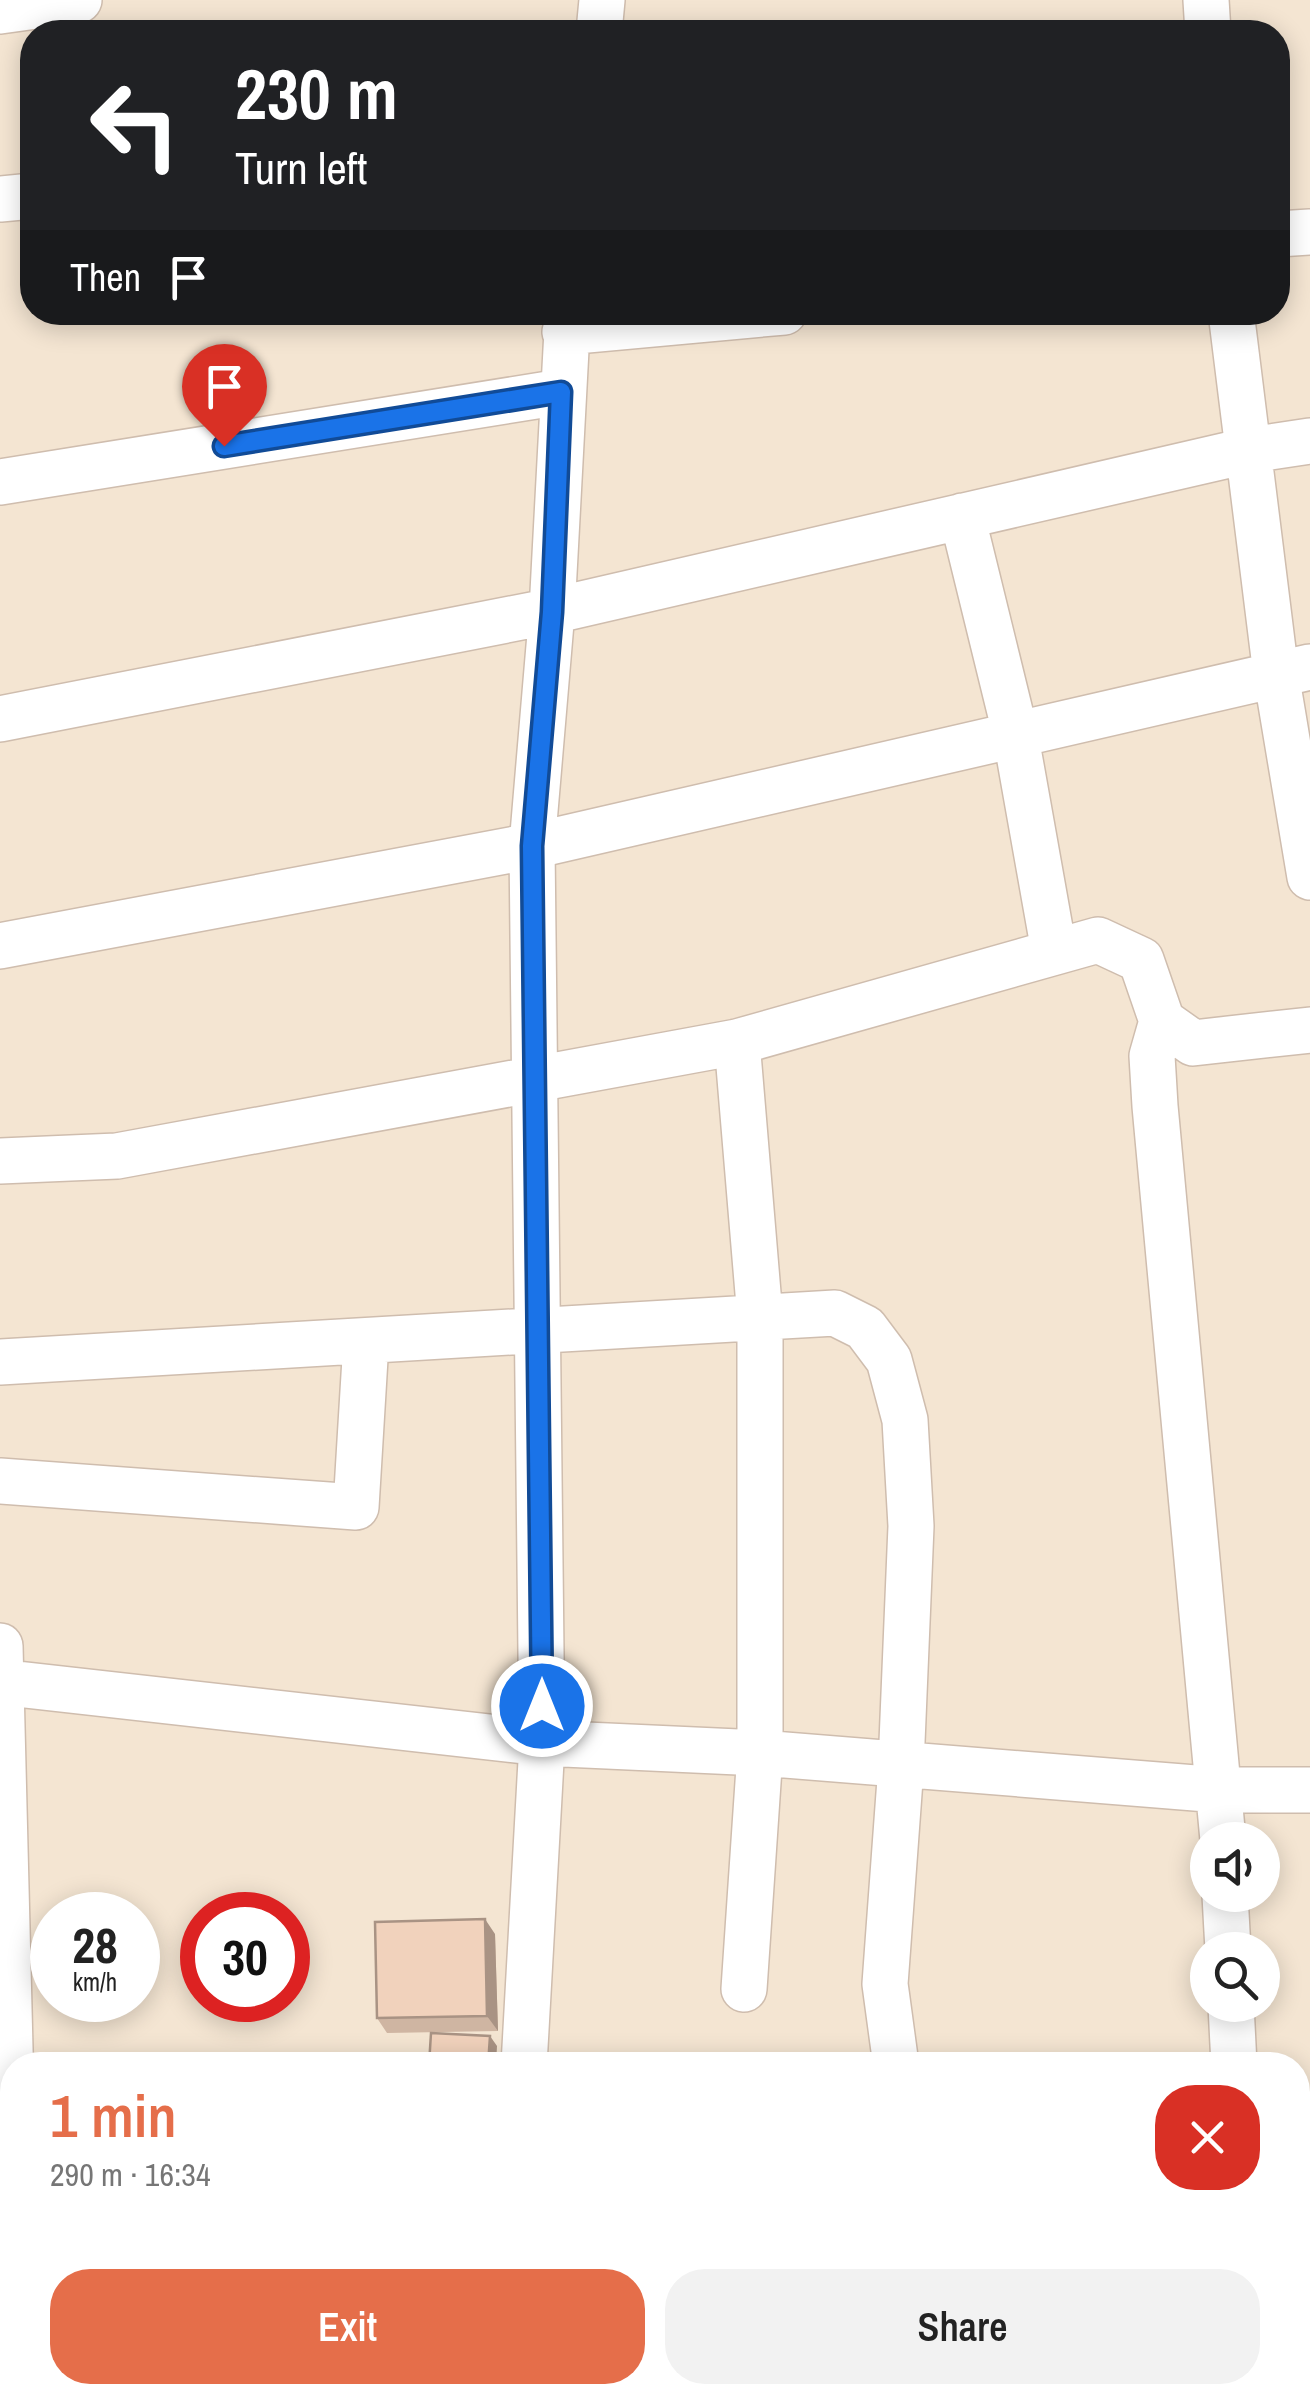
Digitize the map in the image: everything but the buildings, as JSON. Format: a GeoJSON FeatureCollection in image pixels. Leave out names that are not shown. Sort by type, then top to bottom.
{"type":"FeatureCollection","features":[{"type":"Feature","properties":{"kind":"street"},"geometry":{"type":"LineString","coordinates":[[0,11],[79,0]]}},
{"type":"Feature","properties":{"kind":"street"},"geometry":{"type":"LineString","coordinates":[[525,2052],[542,1743],[532,846],[552,612],[566,325]]}},
{"type":"Feature","properties":{"kind":"street"},"geometry":{"type":"LineString","coordinates":[[1232,325],[1250,450],[1293,670],[1310,877]]}},
{"type":"Feature","properties":{"kind":"street"},"geometry":{"type":"LineString","coordinates":[[0,482],[561,392]]}},
{"type":"Feature","properties":{"kind":"street"},"geometry":{"type":"LineString","coordinates":[[0,720],[552,612],[1250,450],[1310,441]]}},
{"type":"Feature","properties":{"kind":"street"},"geometry":{"type":"LineString","coordinates":[[962,516],[1015,732],[1054,951]]}},
{"type":"Feature","properties":{"kind":"street"},"geometry":{"type":"LineString","coordinates":[[0,946],[532,846],[1293,670]]}},
{"type":"Feature","properties":{"kind":"street"},"geometry":{"type":"LineString","coordinates":[[0,1161],[117,1156],[737,1042],[1098,940],[1141,960],[1162,1021],[1152,1056],[1155,1106],[1222,1822]]}},
{"type":"Feature","properties":{"kind":"street"},"geometry":{"type":"LineString","coordinates":[[1162,1021],[1193,1043],[1310,1030]]}},
{"type":"Feature","properties":{"kind":"street"},"geometry":{"type":"LineString","coordinates":[[737,1042],[760,1316],[760,1753],[744,1988]]}},
{"type":"Feature","properties":{"kind":"street"},"geometry":{"type":"LineString","coordinates":[[0,1362],[834,1313],[865,1328],[890,1360],[905,1420],[911,1526],[901,1766],[885,1984],[894,2052]]}},
{"type":"Feature","properties":{"kind":"street"},"geometry":{"type":"LineString","coordinates":[[0,1480],[356,1507],[366,1342]]}},
{"type":"Feature","properties":{"kind":"street"},"geometry":{"type":"LineString","coordinates":[[8,2052],[1,1670],[542,1743],[760,1753],[1220,1790],[1310,1790]]}},
{"type":"Feature","properties":{"kind":"street"},"geometry":{"type":"LineString","coordinates":[[1232,2022],[1233,2052]]}},
{"type":"Feature","properties":{"kind":"shaded area"},"geometry":{"type":"Polygon","coordinates":[[[0,0],[1310,0],[1310,2052],[0,2052],[0,0]]]}},
{"type":"Feature","properties":{"kind":"route"},"geometry":{"type":"LineString","coordinates":[[224,446],[561,392],[552,612],[532,846],[542,1706]]}}]}
